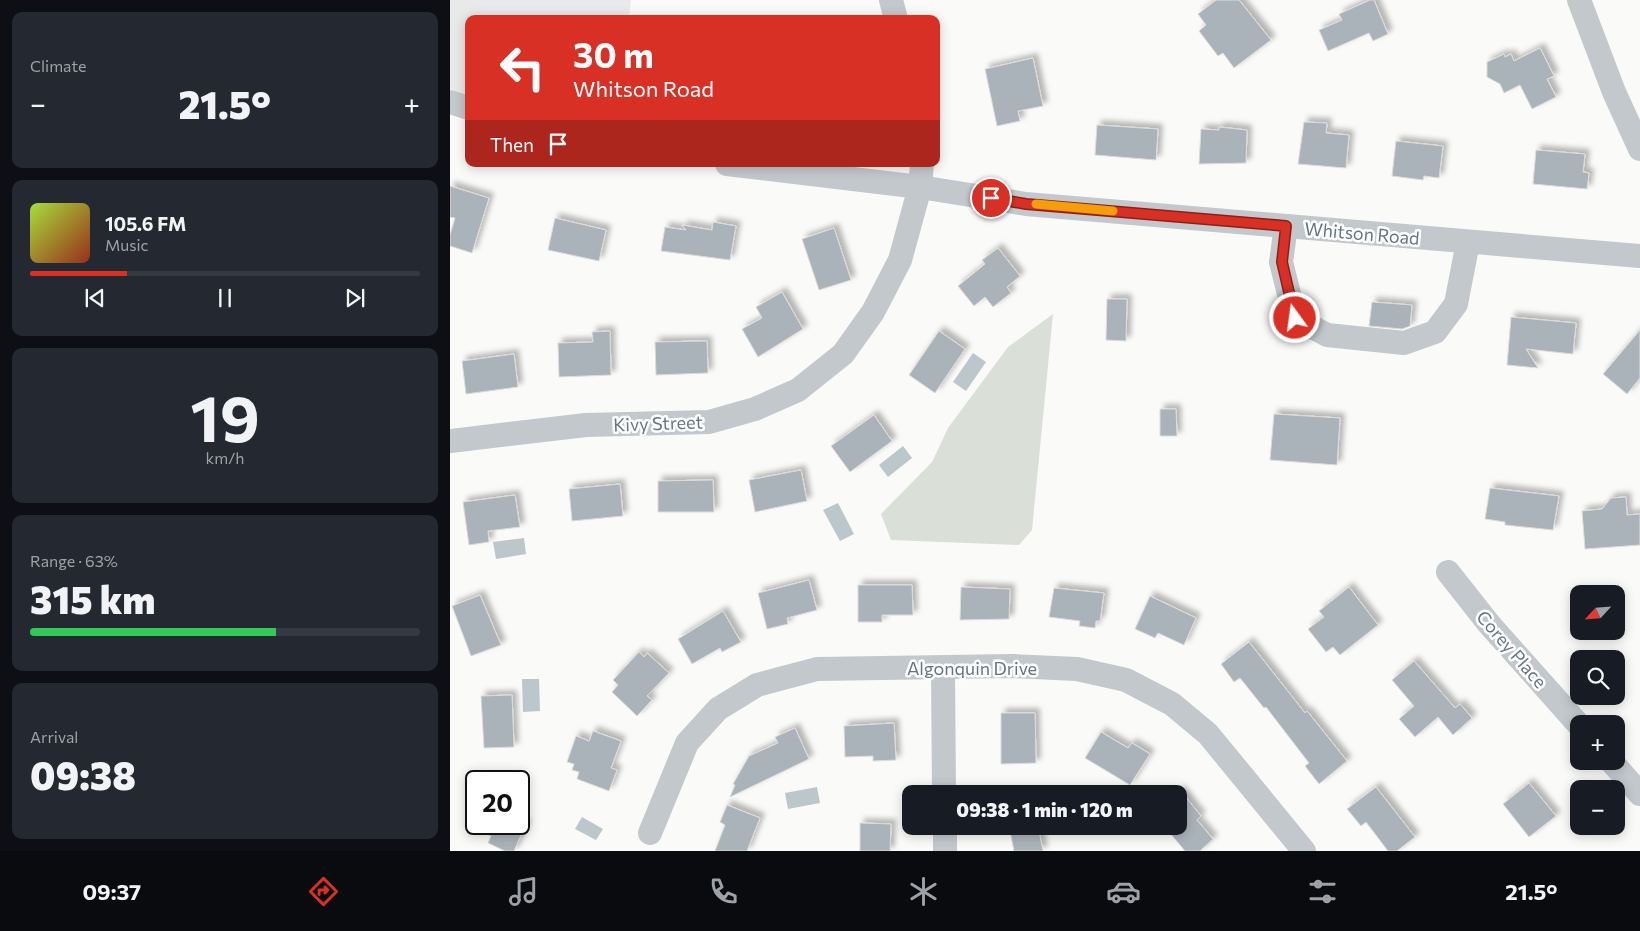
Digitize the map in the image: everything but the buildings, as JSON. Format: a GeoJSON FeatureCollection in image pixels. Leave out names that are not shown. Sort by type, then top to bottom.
{"type":"FeatureCollection","features":[{"type":"Feature","properties":{"kind":"street"},"geometry":{"type":"LineString","coordinates":[[891,0],[895,15]]}},
{"type":"Feature","properties":{"kind":"street"},"geometry":{"type":"LineString","coordinates":[[1578,0],[1614,92],[1640,149]]}},
{"type":"Feature","properties":{"kind":"street"},"geometry":{"type":"LineString","coordinates":[[450,102],[465,107]]}},
{"type":"Feature","properties":{"kind":"street","name":"Whitson Road"},"geometry":{"type":"LineString","coordinates":[[779,167],[921,175],[1026,204],[1640,256]]}},
{"type":"Feature","properties":{"kind":"street","name":"Kivy Street"},"geometry":{"type":"LineString","coordinates":[[450,441],[586,425],[709,422],[755,409],[798,390],[843,354],[872,312],[900,260],[921,175]]}},
{"type":"Feature","properties":{"kind":"street"},"geometry":{"type":"LineString","coordinates":[[1286,226],[1282,262],[1295,318],[1327,335],[1404,343],[1435,332],[1456,304],[1468,242]]}},
{"type":"Feature","properties":{"kind":"street","name":"Corey Place"},"geometry":{"type":"LineString","coordinates":[[1448,572],[1490,624],[1570,715]]}},
{"type":"Feature","properties":{"kind":"street","name":"Algonquin Drive"},"geometry":{"type":"LineString","coordinates":[[650,833],[688,743],[718,709],[757,685],[817,669],[1012,666],[1078,669],[1126,680],[1172,704],[1208,734],[1304,851]]}},
{"type":"Feature","properties":{"kind":"street"},"geometry":{"type":"LineString","coordinates":[[943,668],[944,785]]}},
{"type":"Feature","properties":{"kind":"street"},"geometry":{"type":"LineString","coordinates":[[1619,770],[1640,794]]}},
{"type":"Feature","properties":{"kind":"street"},"geometry":{"type":"LineString","coordinates":[[944,835],[945,851]]}},
{"type":"Feature","properties":{"kind":"shaded area"},"geometry":{"type":"Polygon","coordinates":[[[450,0],[631,0],[629,15],[465,15],[465,94],[450,89],[450,0]]]}},
{"type":"Feature","properties":{"kind":"shaded area"},"geometry":{"type":"Polygon","coordinates":[[[1053,314],[1032,530],[1019,545],[891,540],[881,514],[932,462],[948,428],[1008,347],[1053,314]]]}},
{"type":"Feature","properties":{"kind":"shaded area"},"geometry":{"type":"Polygon","coordinates":[[[973,353],[986,362],[966,391],[953,382],[973,353]]]}},
{"type":"Feature","properties":{"kind":"shaded area"},"geometry":{"type":"Polygon","coordinates":[[[903,446],[912,458],[888,477],[879,465],[903,446]]]}},
{"type":"Feature","properties":{"kind":"shaded area"},"geometry":{"type":"Polygon","coordinates":[[[838,503],[854,534],[840,541],[823,510],[838,503]]]}},
{"type":"Feature","properties":{"kind":"shaded area"},"geometry":{"type":"Polygon","coordinates":[[[524,538],[526,554],[496,559],[493,542],[524,538]]]}},
{"type":"Feature","properties":{"kind":"shaded area"},"geometry":{"type":"Polygon","coordinates":[[[522,679],[539,679],[540,711],[523,712],[522,679]]]}},
{"type":"Feature","properties":{"kind":"shaded area"},"geometry":{"type":"Polygon","coordinates":[[[817,787],[820,803],[788,809],[785,793],[817,787]]]}},
{"type":"Feature","properties":{"kind":"shaded area"},"geometry":{"type":"Polygon","coordinates":[[[582,817],[603,829],[596,840],[575,829],[582,817]]]}},
{"type":"Feature","properties":{"kind":"slow traffic"},"geometry":{"type":"LineString","coordinates":[[1036,204],[1113,211]]}},
{"type":"Feature","properties":{"kind":"route"},"geometry":{"type":"LineString","coordinates":[[991,198],[1026,204],[1286,226],[1282,262],[1295,318]]}}]}
